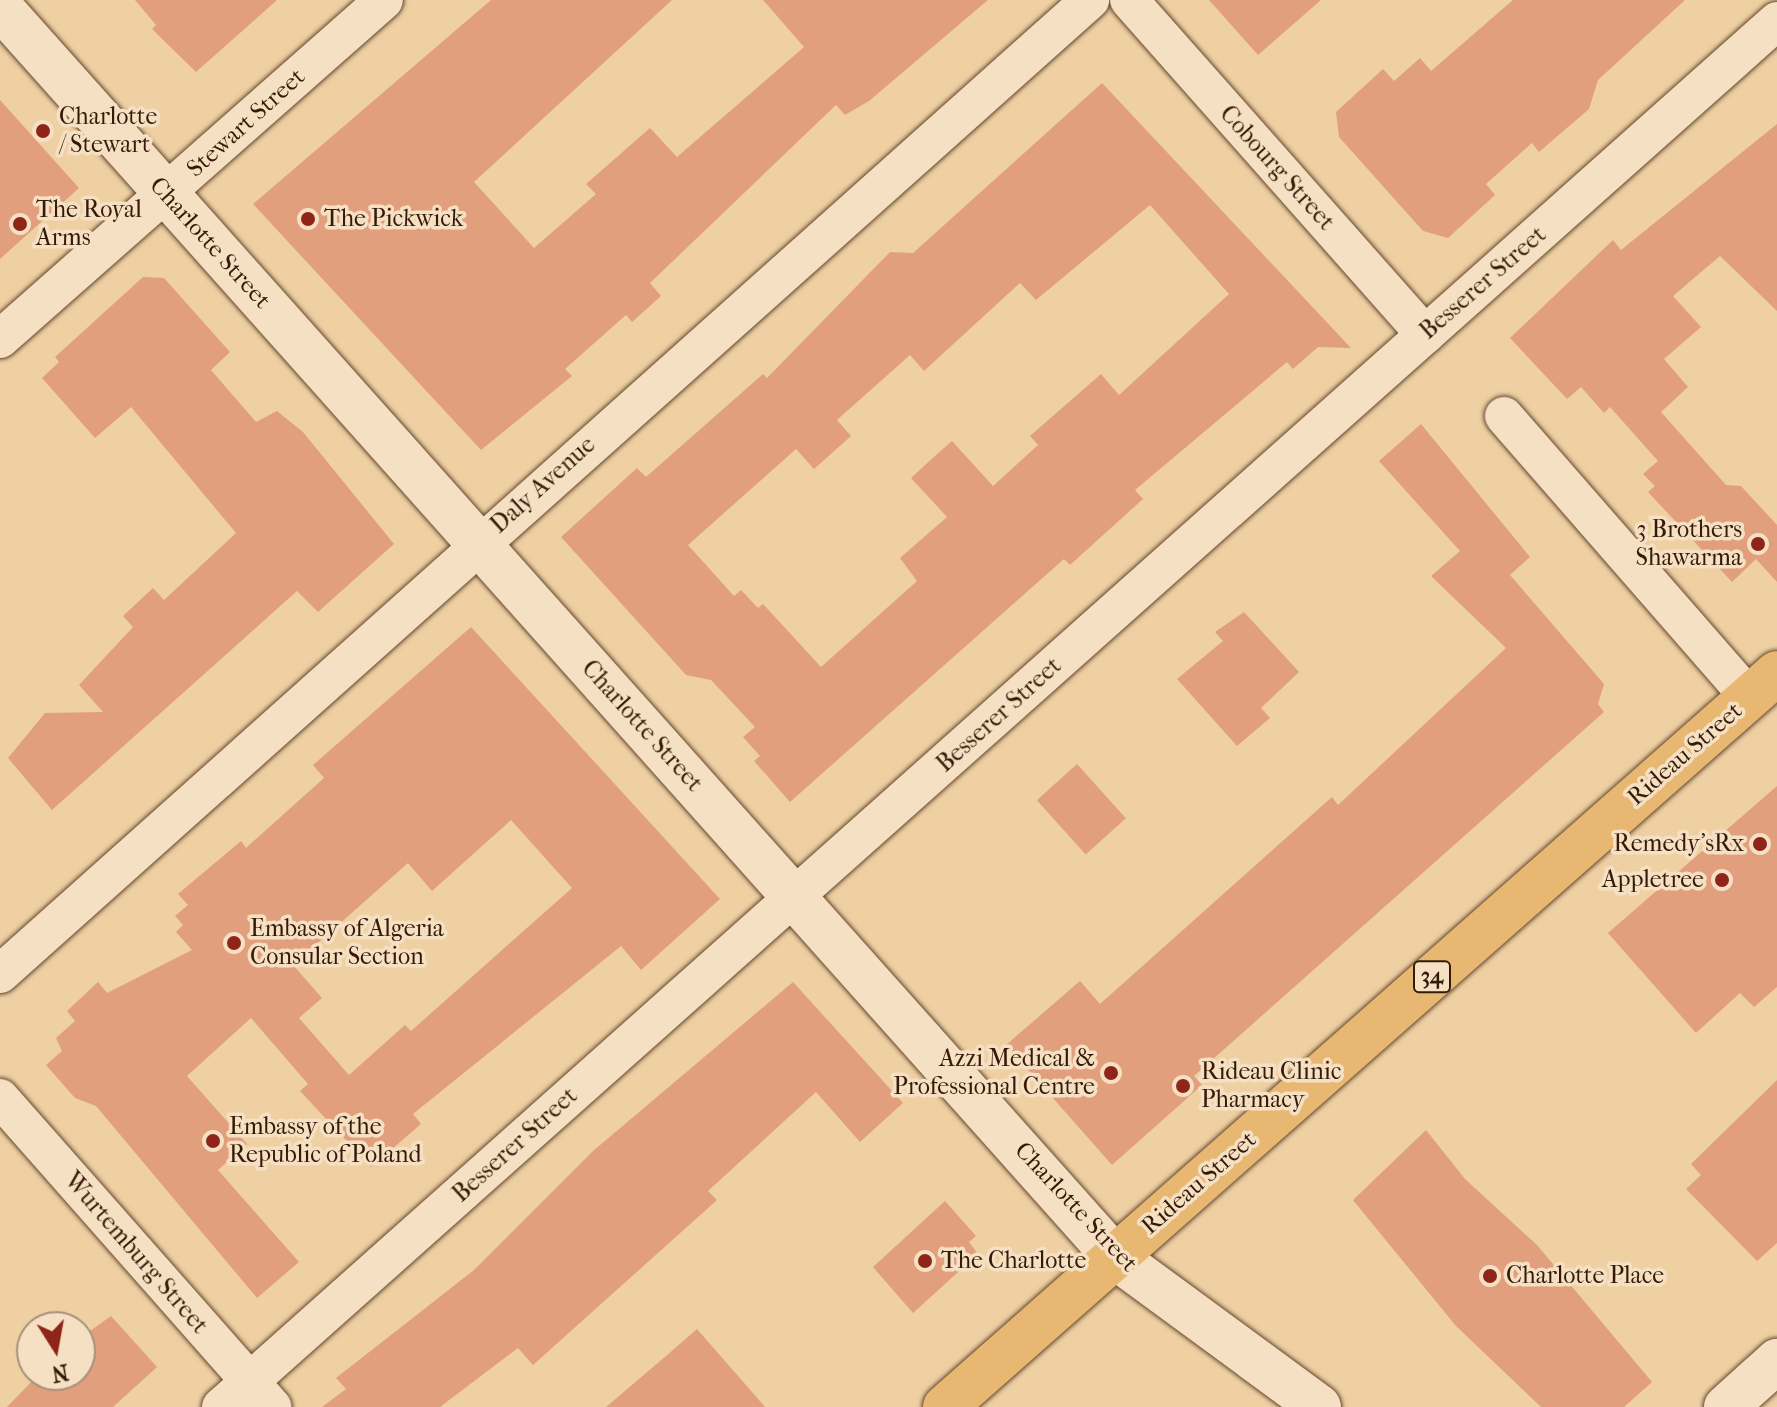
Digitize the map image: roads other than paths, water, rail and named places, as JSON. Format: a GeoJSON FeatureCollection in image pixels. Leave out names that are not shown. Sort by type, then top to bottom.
{"type":"FeatureCollection","features":[{"type":"Feature","properties":{"kind":"main road","name":"Rideau Street"},"geometry":{"type":"LineString","coordinates":[[945,1407],[1763,685]]}},
{"type":"Feature","properties":{"kind":"street","name":"Stewart Street"},"geometry":{"type":"LineString","coordinates":[[0,339],[384,0]]}},
{"type":"Feature","properties":{"kind":"street","name":"Daly Avenue"},"geometry":{"type":"LineString","coordinates":[[0,974],[478,543],[1090,0]]}},
{"type":"Feature","properties":{"kind":"street","name":"Cobourg Street"},"geometry":{"type":"LineString","coordinates":[[1129,0],[1425,335]]}},
{"type":"Feature","properties":{"kind":"street","name":"Charlotte Street"},"geometry":{"type":"LineString","coordinates":[[0,7],[1115,1257],[1319,1407]]}},
{"type":"Feature","properties":{"kind":"street","name":"Besserer Street"},"geometry":{"type":"LineString","coordinates":[[221,1407],[261,1394],[793,897],[1777,21]]}},
{"type":"Feature","properties":{"kind":"street"},"geometry":{"type":"LineString","coordinates":[[1504,416],[1763,685]]}},
{"type":"Feature","properties":{"kind":"street","name":"Wurtemburg Street"},"geometry":{"type":"LineString","coordinates":[[0,1098],[261,1394]]}},
{"type":"Feature","properties":{"kind":"street"},"geometry":{"type":"LineString","coordinates":[[1726,1407],[1777,1361]]}},
{"type":"Feature","properties":{"kind":"place","name":"Charlotte / Stewart"},"geometry":{"type":"Point","coordinates":[43,131]}},
{"type":"Feature","properties":{"kind":"place","name":"The Pickwick"},"geometry":{"type":"Point","coordinates":[308,219]}},
{"type":"Feature","properties":{"kind":"place","name":"The Royal Arms"},"geometry":{"type":"Point","coordinates":[20,224]}},
{"type":"Feature","properties":{"kind":"place","name":"3 Brothers Shawarma"},"geometry":{"type":"Point","coordinates":[1758,544]}},
{"type":"Feature","properties":{"kind":"place","name":"Remedy'sRx"},"geometry":{"type":"Point","coordinates":[1760,844]}},
{"type":"Feature","properties":{"kind":"place","name":"Appletree"},"geometry":{"type":"Point","coordinates":[1722,880]}},
{"type":"Feature","properties":{"kind":"place","name":"Embassy of Algeria Consular Section"},"geometry":{"type":"Point","coordinates":[234,943]}},
{"type":"Feature","properties":{"kind":"place","name":"Azzi Medical & Professional Centre"},"geometry":{"type":"Point","coordinates":[1111,1073]}},
{"type":"Feature","properties":{"kind":"place","name":"Rideau Clinic Pharmacy"},"geometry":{"type":"Point","coordinates":[1183,1086]}},
{"type":"Feature","properties":{"kind":"place","name":"Embassy of the Republic of Poland"},"geometry":{"type":"Point","coordinates":[213,1141]}},
{"type":"Feature","properties":{"kind":"place","name":"The Charlotte"},"geometry":{"type":"Point","coordinates":[925,1261]}},
{"type":"Feature","properties":{"kind":"place","name":"Charlotte Place"},"geometry":{"type":"Point","coordinates":[1490,1276]}}]}
